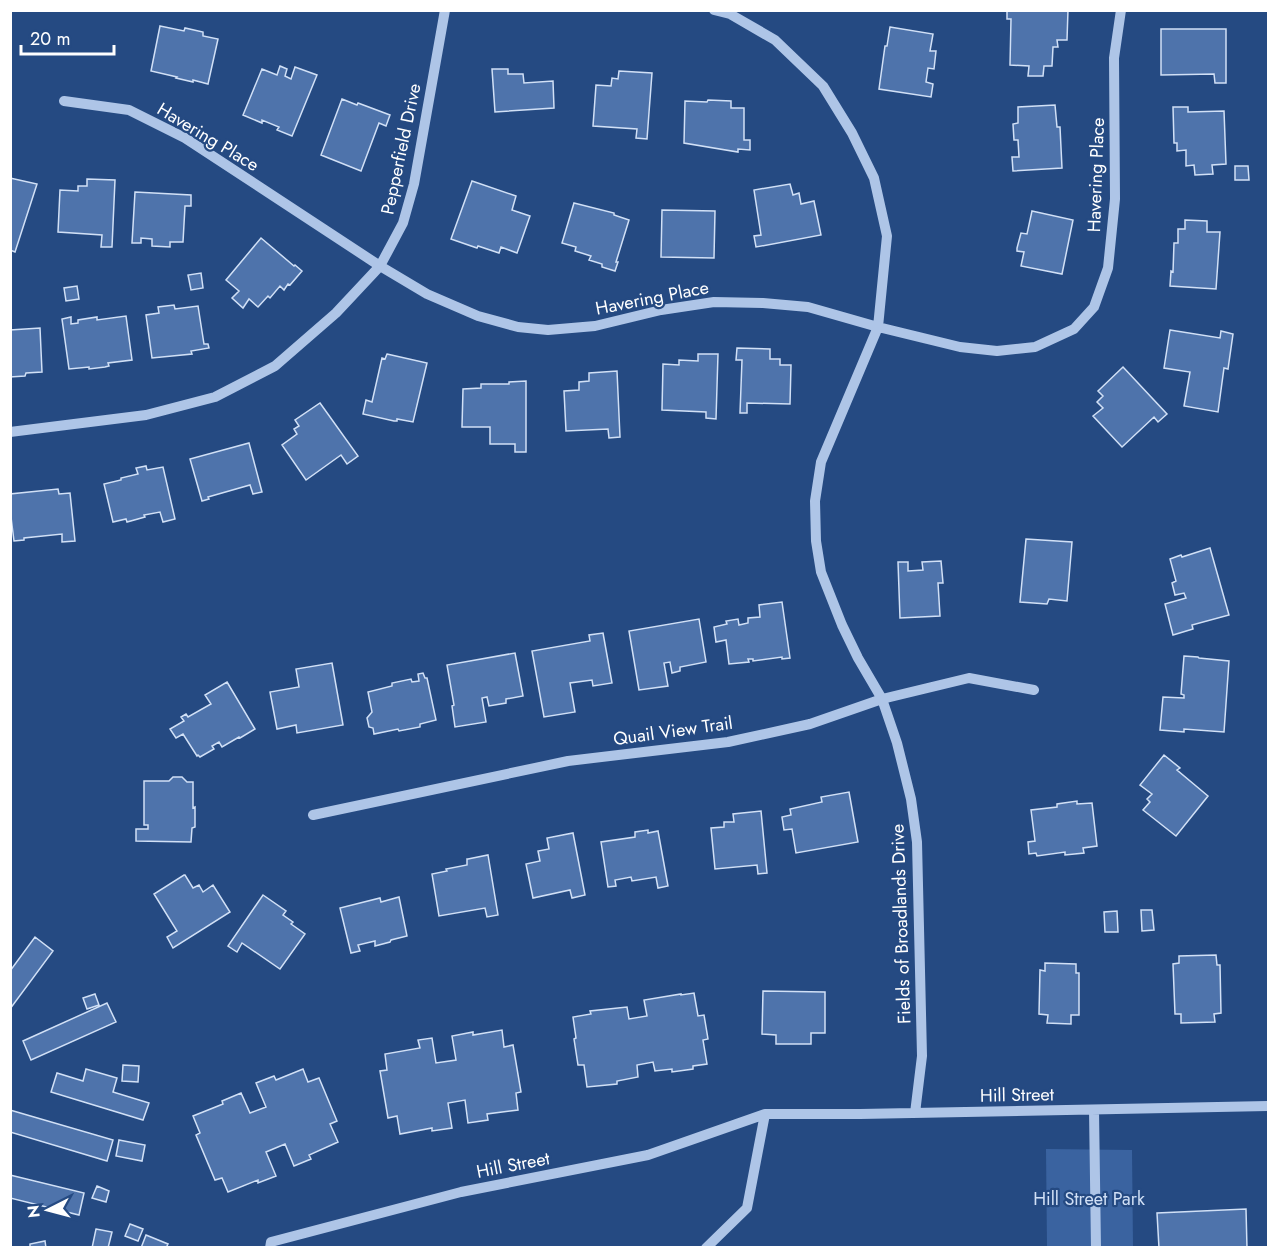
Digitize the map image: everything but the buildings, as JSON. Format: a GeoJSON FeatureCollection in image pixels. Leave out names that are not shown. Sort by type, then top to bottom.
{"type":"FeatureCollection","features":[{"type":"Feature","properties":{"kind":"street","name":"Pepperfield Drive"},"geometry":{"type":"LineString","coordinates":[[10,432],[146,415],[215,397],[275,366],[336,313],[380,266],[403,223],[414,184],[445,10]]}},
{"type":"Feature","properties":{"kind":"street","name":"Fields of Broadlands Drive"},"geometry":{"type":"LineString","coordinates":[[714,10],[730,14],[775,40],[823,86],[852,134],[874,178],[886,236],[878,327],[821,462],[815,501],[816,541],[821,572],[842,625],[882,699],[897,743],[911,799],[917,842],[922,1056],[915,1113]]}},
{"type":"Feature","properties":{"kind":"street","name":"Havering Place"},"geometry":{"type":"LineString","coordinates":[[64,101],[129,110],[185,138],[380,266],[427,294],[478,316],[518,327],[549,330],[596,326],[661,310],[714,302],[763,303],[808,307],[960,347],[997,351],[1035,347],[1044,343],[1074,329],[1094,307],[1108,268],[1115,199],[1114,58],[1121,10]]}},
{"type":"Feature","properties":{"kind":"street","name":"Quail View Trail"},"geometry":{"type":"LineString","coordinates":[[313,815],[568,761],[728,742],[810,724],[882,699],[969,678],[1034,690]]}},
{"type":"Feature","properties":{"kind":"street","name":"Hill Street"},"geometry":{"type":"LineString","coordinates":[[270,1248],[271,1242],[460,1192],[648,1155],[765,1114],[1269,1106]]}},
{"type":"Feature","properties":{"kind":"street"},"geometry":{"type":"LineString","coordinates":[[1094,1110],[1096,1248]]}},
{"type":"Feature","properties":{"kind":"street"},"geometry":{"type":"LineString","coordinates":[[706,1248],[747,1208],[765,1114]]}},
{"type":"Feature","properties":{"kind":"green space","name":"Hill Street Park"},"geometry":{"type":"Polygon","coordinates":[[[1046,1149],[1132,1150],[1133,1247],[1047,1247],[1046,1149]]]}}]}
